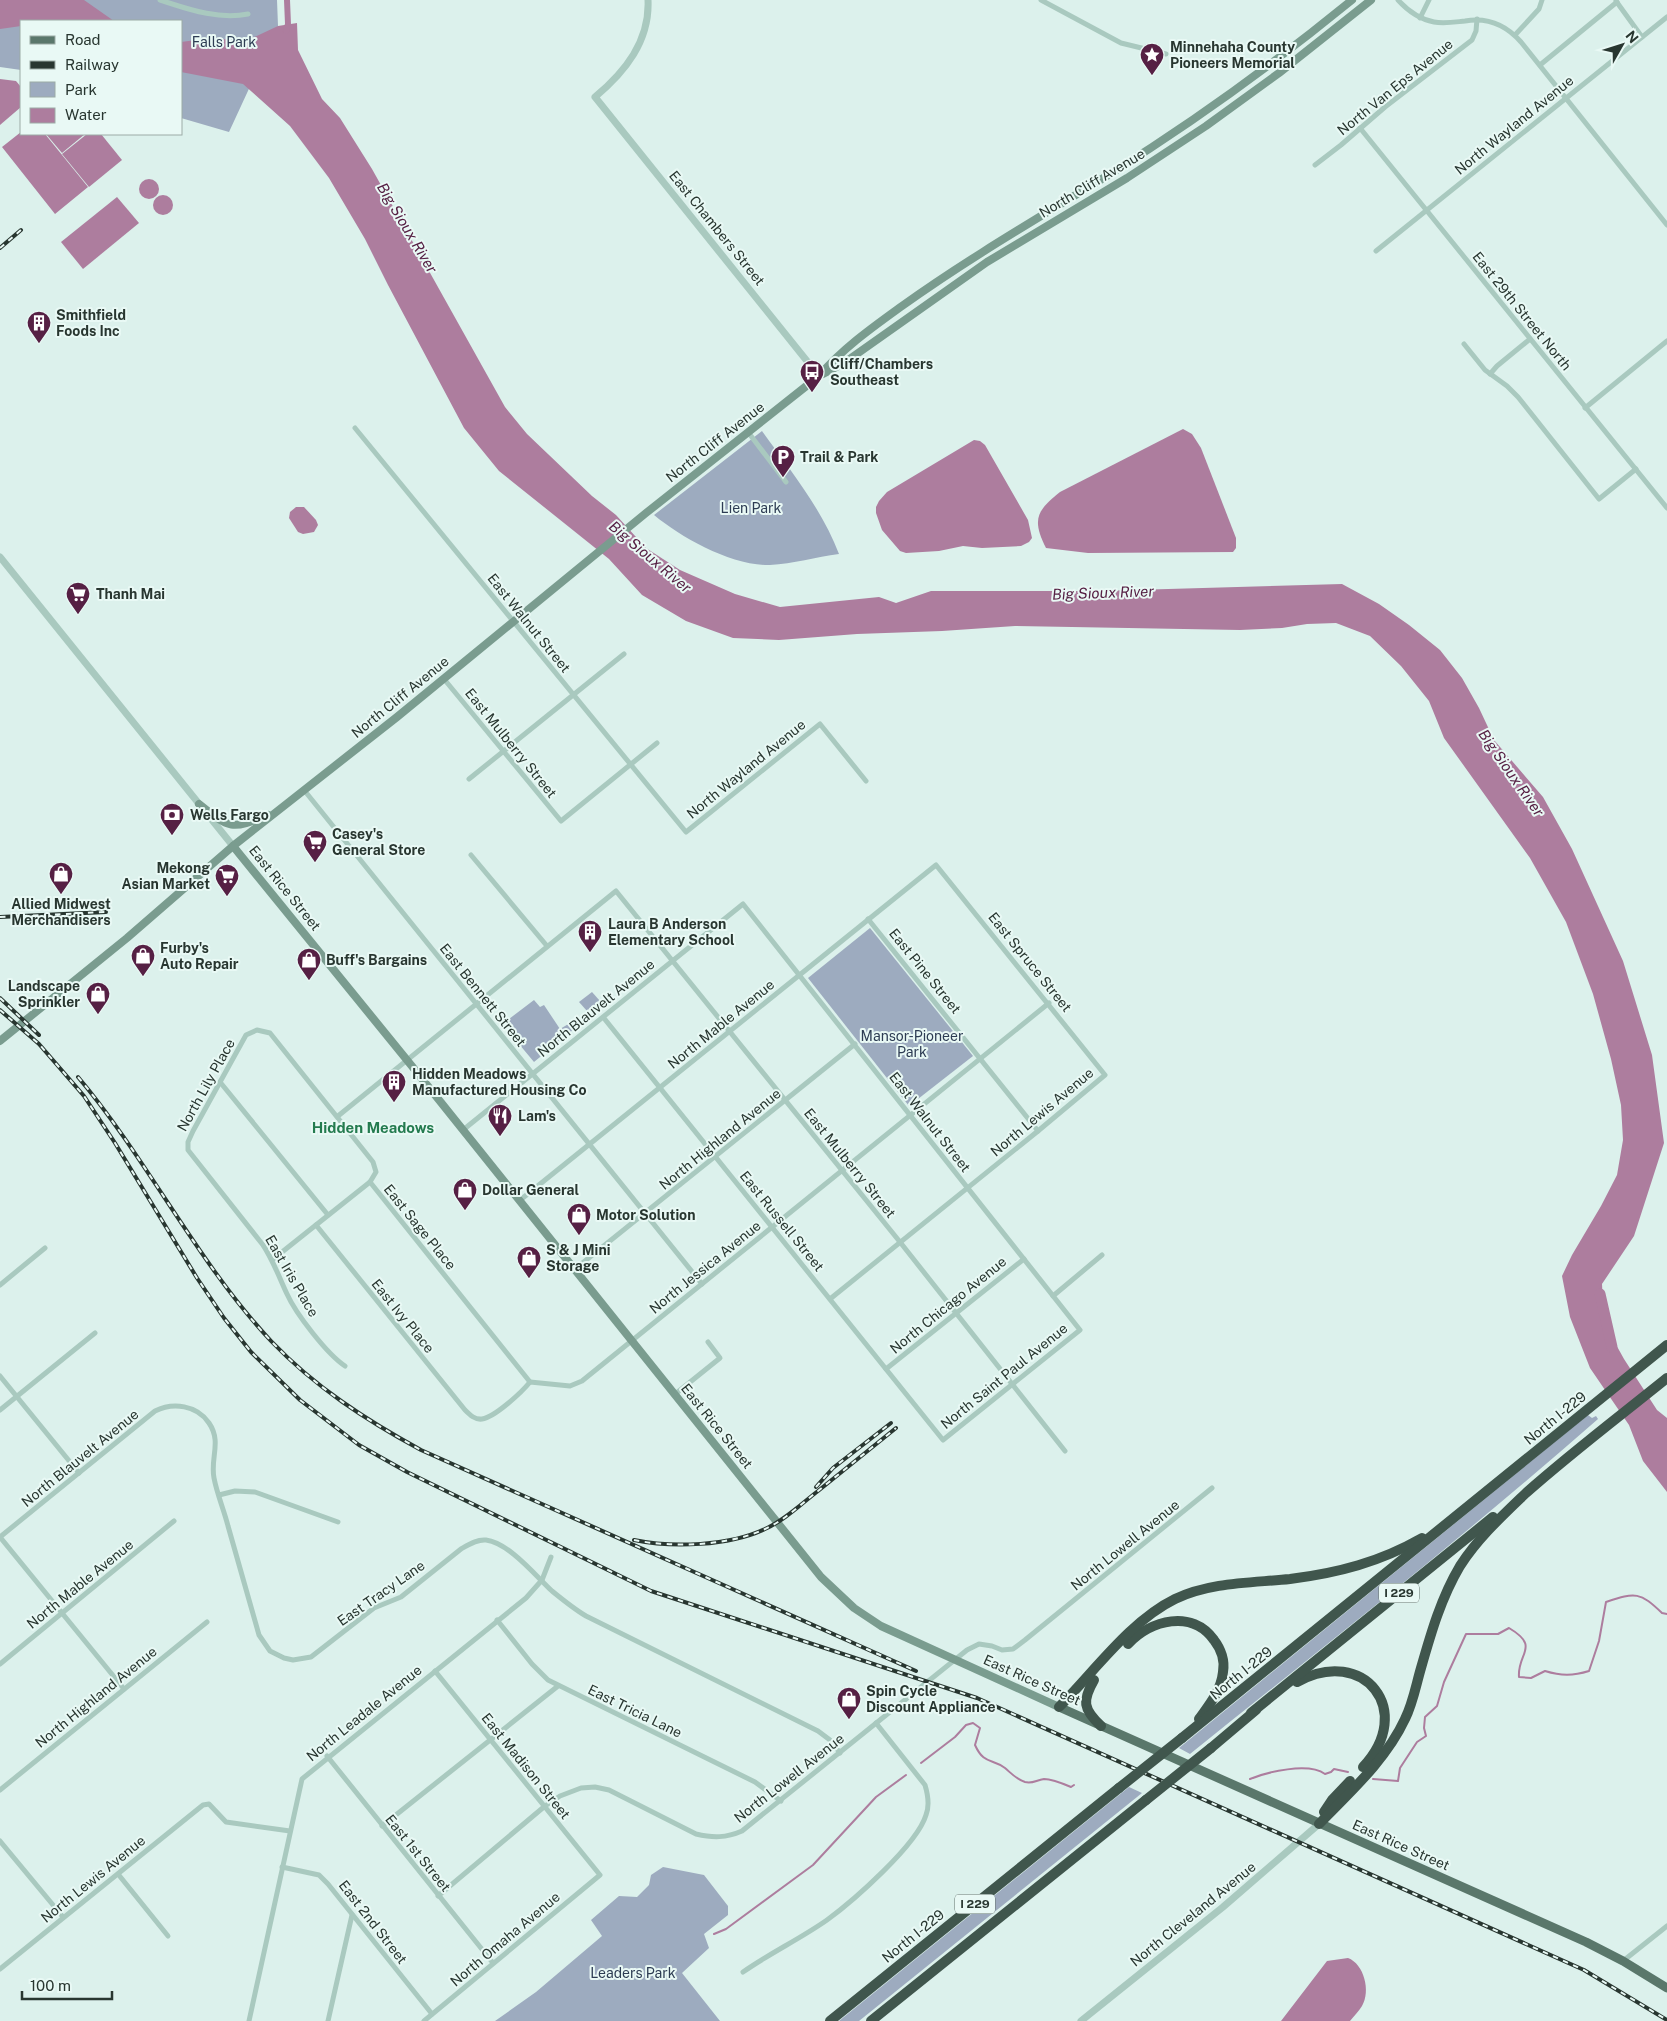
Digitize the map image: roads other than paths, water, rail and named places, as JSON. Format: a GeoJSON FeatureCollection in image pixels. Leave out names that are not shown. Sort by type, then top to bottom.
{"type":"FeatureCollection","features":[{"type":"Feature","properties":{"kind":"highway","name":"North I-229"},"geometry":{"type":"LineString","coordinates":[[830,2021],[1667,1345]]}},
{"type":"Feature","properties":{"kind":"highway","name":"I 229"},"geometry":{"type":"LineString","coordinates":[[871,2021],[1667,1378]]}},
{"type":"Feature","properties":{"kind":"highway"},"geometry":{"type":"LineString","coordinates":[[1319,1824],[1377,1762],[1398,1733],[1411,1702],[1434,1623],[1450,1584],[1460,1566],[1488,1530],[1547,1474]]}},
{"type":"Feature","properties":{"kind":"highway"},"geometry":{"type":"LineString","coordinates":[[1062,1709],[1140,1623],[1162,1606],[1204,1588],[1327,1574],[1372,1562],[1397,1552],[1424,1536],[1476,1499]]}},
{"type":"Feature","properties":{"kind":"highway"},"geometry":{"type":"LineString","coordinates":[[1062,1709],[1094,1680],[1134,1638],[1153,1626],[1169,1621],[1191,1623],[1203,1628],[1216,1642],[1221,1652],[1224,1671],[1220,1686],[1212,1702],[1186,1735]]}},
{"type":"Feature","properties":{"kind":"highway"},"geometry":{"type":"LineString","coordinates":[[1251,1713],[1305,1677],[1330,1671],[1358,1675],[1378,1692],[1385,1712],[1384,1729],[1379,1744],[1366,1764],[1330,1803],[1319,1824]]}},
{"type":"Feature","properties":{"kind":"highway"},"geometry":{"type":"LineString","coordinates":[[1094,1680],[1087,1693],[1085,1703],[1089,1713],[1100,1726]]}},
{"type":"Feature","properties":{"kind":"main road","name":"North Cliff Avenue"},"geometry":{"type":"LineString","coordinates":[[819,376],[837,355],[912,299],[996,242],[1110,174],[1210,108],[1294,47],[1352,0]]}},
{"type":"Feature","properties":{"kind":"main road","name":"North Cliff Avenue"},"geometry":{"type":"LineString","coordinates":[[0,1041],[127,938],[276,811],[444,679],[646,513],[819,376],[844,363],[987,262],[1131,175],[1199,130],[1279,73],[1371,0]]}},
{"type":"Feature","properties":{"kind":"main road"},"geometry":{"type":"LineString","coordinates":[[199,804],[222,822],[231,826],[244,825],[276,811]]}},
{"type":"Feature","properties":{"kind":"main road","name":"East Rice Street"},"geometry":{"type":"LineString","coordinates":[[233,846],[812,1566],[842,1598],[880,1626],[1550,1926],[1623,1961],[1667,1988]]}},
{"type":"Feature","properties":{"kind":"street"},"geometry":{"type":"LineString","coordinates":[[160,0],[214,15],[237,16],[248,14]]}},
{"type":"Feature","properties":{"kind":"street","name":"East Chambers Street"},"geometry":{"type":"LineString","coordinates":[[648,0],[646,21],[635,53],[616,78],[595,97],[819,376]]}},
{"type":"Feature","properties":{"kind":"street"},"geometry":{"type":"LineString","coordinates":[[1041,0],[1122,43],[1166,54]]}},
{"type":"Feature","properties":{"kind":"street"},"geometry":{"type":"LineString","coordinates":[[1398,0],[1420,18],[1436,23],[1477,19],[1495,23],[1515,35],[1667,226]]}},
{"type":"Feature","properties":{"kind":"street"},"geometry":{"type":"LineString","coordinates":[[1420,18],[1429,0]]}},
{"type":"Feature","properties":{"kind":"street"},"geometry":{"type":"LineString","coordinates":[[1515,35],[1538,9],[1542,0]]}},
{"type":"Feature","properties":{"kind":"street"},"geometry":{"type":"LineString","coordinates":[[1540,66],[1616,1],[1642,37]]}},
{"type":"Feature","properties":{"kind":"street","name":"North Wayland Avenue"},"geometry":{"type":"LineString","coordinates":[[1376,251],[1667,17]]}},
{"type":"Feature","properties":{"kind":"street","name":"North Van Eps Avenue"},"geometry":{"type":"LineString","coordinates":[[1315,165],[1385,107],[1472,40],[1476,30],[1477,19]]}},
{"type":"Feature","properties":{"kind":"street","name":"East 29th Street North"},"geometry":{"type":"LineString","coordinates":[[1360,128],[1667,508]]}},
{"type":"Feature","properties":{"kind":"street"},"geometry":{"type":"LineString","coordinates":[[1490,374],[1530,339]]}},
{"type":"Feature","properties":{"kind":"street"},"geometry":{"type":"LineString","coordinates":[[1585,408],[1667,341]]}},
{"type":"Feature","properties":{"kind":"street"},"geometry":{"type":"LineString","coordinates":[[1464,344],[1490,374],[1508,386],[1518,397],[1599,499],[1636,469]]}},
{"type":"Feature","properties":{"kind":"street","name":"East Walnut Street"},"geometry":{"type":"LineString","coordinates":[[355,428],[686,832]]}},
{"type":"Feature","properties":{"kind":"street"},"geometry":{"type":"LineString","coordinates":[[748,432],[786,482]]}},
{"type":"Feature","properties":{"kind":"street","name":"East Rice Street"},"geometry":{"type":"LineString","coordinates":[[0,557],[233,846]]}},
{"type":"Feature","properties":{"kind":"street"},"geometry":{"type":"LineString","coordinates":[[469,779],[624,654]]}},
{"type":"Feature","properties":{"kind":"street","name":"East Mulberry Street"},"geometry":{"type":"LineString","coordinates":[[444,679],[561,821],[630,765]]}},
{"type":"Feature","properties":{"kind":"street","name":"North Wayland Avenue"},"geometry":{"type":"LineString","coordinates":[[686,832],[820,724],[866,781]]}},
{"type":"Feature","properties":{"kind":"street"},"geometry":{"type":"LineString","coordinates":[[630,765],[657,743]]}},
{"type":"Feature","properties":{"kind":"street","name":"East Bennett Street"},"geometry":{"type":"LineString","coordinates":[[304,790],[702,1284]]}},
{"type":"Feature","properties":{"kind":"street"},"geometry":{"type":"LineString","coordinates":[[338,1116],[477,1005],[547,946],[471,855]]}},
{"type":"Feature","properties":{"kind":"street","name":"North Mable Avenue"},"geometry":{"type":"LineString","coordinates":[[519,1201],[936,864]]}},
{"type":"Feature","properties":{"kind":"street","name":"East Spruce Street"},"geometry":{"type":"LineString","coordinates":[[936,864],[1105,1075]]}},
{"type":"Feature","properties":{"kind":"street","name":"East Mulberry Street"},"geometry":{"type":"LineString","coordinates":[[547,946],[616,891],[728,1032],[900,1242],[1065,1451]]}},
{"type":"Feature","properties":{"kind":"street","name":"East Walnut Street"},"geometry":{"type":"LineString","coordinates":[[744,904],[1080,1330]]}},
{"type":"Feature","properties":{"kind":"street","name":"North Blauvelt Avenue"},"geometry":{"type":"LineString","coordinates":[[463,1130],[744,904]]}},
{"type":"Feature","properties":{"kind":"street","name":"East Pine Street"},"geometry":{"type":"LineString","coordinates":[[868,919],[1038,1131]]}},
{"type":"Feature","properties":{"kind":"street","name":"North Jessica Avenue"},"geometry":{"type":"LineString","coordinates":[[530,1382],[575,1386],[1048,1002]]}},
{"type":"Feature","properties":{"kind":"street","name":"East Russell Street"},"geometry":{"type":"LineString","coordinates":[[603,1017],[943,1440]]}},
{"type":"Feature","properties":{"kind":"street","name":"East Sage Place"},"geometry":{"type":"LineString","coordinates":[[246,1035],[257,1030],[270,1033],[338,1116],[373,1162],[376,1172],[370,1182],[530,1382]]}},
{"type":"Feature","properties":{"kind":"street","name":"North Lily Place"},"geometry":{"type":"LineString","coordinates":[[187,1146],[193,1131],[246,1035]]}},
{"type":"Feature","properties":{"kind":"street","name":"North Highland Avenue"},"geometry":{"type":"LineString","coordinates":[[575,1269],[855,1044]]}},
{"type":"Feature","properties":{"kind":"street","name":"North Lewis Avenue"},"geometry":{"type":"LineString","coordinates":[[830,1299],[1105,1075]]}},
{"type":"Feature","properties":{"kind":"street"},"geometry":{"type":"LineString","coordinates":[[220,1082],[328,1215]]}},
{"type":"Feature","properties":{"kind":"street","name":"East Iris Place"},"geometry":{"type":"LineString","coordinates":[[187,1146],[192,1156],[255,1235],[272,1260],[293,1306],[329,1352],[346,1366]]}},
{"type":"Feature","properties":{"kind":"street"},"geometry":{"type":"LineString","coordinates":[[272,1260],[370,1182]]}},
{"type":"Feature","properties":{"kind":"street","name":"East Ivy Place"},"geometry":{"type":"LineString","coordinates":[[316,1226],[465,1410],[475,1418],[483,1419],[492,1414],[530,1382]]}},
{"type":"Feature","properties":{"kind":"street"},"geometry":{"type":"LineString","coordinates":[[0,1284],[45,1248]]}},
{"type":"Feature","properties":{"kind":"street"},"geometry":{"type":"LineString","coordinates":[[1053,1296],[1102,1255]]}},
{"type":"Feature","properties":{"kind":"street","name":"North Chicago Avenue"},"geometry":{"type":"LineString","coordinates":[[886,1369],[1024,1259]]}},
{"type":"Feature","properties":{"kind":"street","name":"North Saint Paul Avenue"},"geometry":{"type":"LineString","coordinates":[[943,1440],[1080,1330]]}},
{"type":"Feature","properties":{"kind":"street"},"geometry":{"type":"LineString","coordinates":[[0,1410],[95,1333]]}},
{"type":"Feature","properties":{"kind":"street"},"geometry":{"type":"LineString","coordinates":[[674,1395],[720,1358],[708,1342]]}},
{"type":"Feature","properties":{"kind":"street"},"geometry":{"type":"LineString","coordinates":[[0,1376],[78,1473]]}},
{"type":"Feature","properties":{"kind":"street","name":"East Tracy Lane"},"geometry":{"type":"LineString","coordinates":[[150,1415],[161,1408],[176,1405],[194,1411],[207,1420],[216,1438],[214,1478],[259,1636],[270,1651],[284,1658],[293,1660],[316,1655],[374,1608],[401,1597],[461,1549],[472,1543],[484,1540],[496,1543],[508,1550],[574,1609],[818,1731],[830,1740],[840,1752]]}},
{"type":"Feature","properties":{"kind":"street","name":"North Blauvelt Avenue"},"geometry":{"type":"LineString","coordinates":[[0,1537],[150,1415]]}},
{"type":"Feature","properties":{"kind":"street","name":"North Lowell Avenue"},"geometry":{"type":"LineString","coordinates":[[545,1806],[573,1790],[602,1788],[616,1793],[696,1834],[720,1837],[731,1836],[742,1831],[967,1650],[978,1644],[1002,1650],[1013,1648],[1212,1488]]}},
{"type":"Feature","properties":{"kind":"street"},"geometry":{"type":"LineString","coordinates":[[219,1494],[235,1491],[255,1492],[338,1522]]}},
{"type":"Feature","properties":{"kind":"street","name":"North Mable Avenue"},"geometry":{"type":"LineString","coordinates":[[0,1664],[174,1521]]}},
{"type":"Feature","properties":{"kind":"street"},"geometry":{"type":"LineString","coordinates":[[0,1537],[124,1689]]}},
{"type":"Feature","properties":{"kind":"street","name":"North Leadale Avenue"},"geometry":{"type":"LineString","coordinates":[[249,2021],[302,1778],[526,1598],[542,1580],[551,1557]]}},
{"type":"Feature","properties":{"kind":"street","name":"East Tricia Lane"},"geometry":{"type":"LineString","coordinates":[[497,1620],[543,1677],[755,1782],[781,1801]]}},
{"type":"Feature","properties":{"kind":"street","name":"North Highland Avenue"},"geometry":{"type":"LineString","coordinates":[[0,1790],[207,1622]]}},
{"type":"Feature","properties":{"kind":"street","name":"East Madison Street"},"geometry":{"type":"LineString","coordinates":[[435,1670],[600,1875]]}},
{"type":"Feature","properties":{"kind":"street"},"geometry":{"type":"LineString","coordinates":[[382,1826],[558,1686]]}},
{"type":"Feature","properties":{"kind":"street"},"geometry":{"type":"LineString","coordinates":[[743,1972],[802,1937],[848,1903],[891,1862],[924,1822],[928,1807],[928,1794],[925,1785],[876,1723]]}},
{"type":"Feature","properties":{"kind":"street","name":"East 1st Street"},"geometry":{"type":"LineString","coordinates":[[327,1756],[493,1963]]}},
{"type":"Feature","properties":{"kind":"street","name":"North Lewis Avenue"},"geometry":{"type":"LineString","coordinates":[[0,1969],[200,1806],[209,1804],[230,1822],[290,1831]]}},
{"type":"Feature","properties":{"kind":"street"},"geometry":{"type":"LineString","coordinates":[[438,1896],[545,1806]]}},
{"type":"Feature","properties":{"kind":"street","name":"North Cleveland Avenue"},"geometry":{"type":"LineString","coordinates":[[1082,2021],[1223,1907],[1319,1824]]}},
{"type":"Feature","properties":{"kind":"street"},"geometry":{"type":"LineString","coordinates":[[0,1841],[63,1917]]}},
{"type":"Feature","properties":{"kind":"street","name":"East 2nd Street"},"geometry":{"type":"LineString","coordinates":[[282,1867],[319,1875],[432,2014]]}},
{"type":"Feature","properties":{"kind":"street"},"geometry":{"type":"LineString","coordinates":[[118,1874],[168,1936]]}},
{"type":"Feature","properties":{"kind":"street","name":"North Omaha Avenue"},"geometry":{"type":"LineString","coordinates":[[424,2021],[600,1875]]}},
{"type":"Feature","properties":{"kind":"street"},"geometry":{"type":"LineString","coordinates":[[328,2021],[352,1915]]}},
{"type":"Feature","properties":{"kind":"street"},"geometry":{"type":"LineString","coordinates":[[1623,1961],[1667,1926]]}},
{"type":"Feature","properties":{"kind":"water"},"geometry":{"type":"Polygon","coordinates":[[[0,0],[84,0],[113,20],[20,20],[20,26],[0,29],[0,0]]]}},
{"type":"Feature","properties":{"kind":"water"},"geometry":{"type":"Polygon","coordinates":[[[297,23],[298,50],[322,99],[340,118],[372,169],[505,407],[527,434],[592,496],[616,515],[646,548],[680,570],[735,594],[780,607],[879,597],[896,603],[931,591],[1099,591],[1342,584],[1379,604],[1440,650],[1462,678],[1494,740],[1543,797],[1572,849],[1623,961],[1652,1055],[1664,1143],[1634,1236],[1602,1284],[1604,1323],[1624,1359],[1657,1410],[1667,1418],[1667,1492],[1643,1461],[1629,1425],[1590,1368],[1570,1317],[1562,1276],[1617,1175],[1623,1140],[1621,1105],[1611,1059],[1593,994],[1566,922],[1530,858],[1444,738],[1429,701],[1401,666],[1370,636],[1336,623],[1240,630],[1015,626],[779,640],[733,638],[686,621],[642,595],[609,559],[499,471],[464,428],[365,239],[329,178],[290,126],[243,84],[182,72],[182,42],[211,38],[246,41],[278,26],[297,23]]]}},
{"type":"Feature","properties":{"kind":"water"},"geometry":{"type":"Polygon","coordinates":[[[0,79],[16,81],[20,86],[20,108],[0,125],[0,79]]]}},
{"type":"Feature","properties":{"kind":"water"},"geometry":{"type":"Polygon","coordinates":[[[20,133],[20,135],[46,135],[88,187],[55,214],[2,147],[20,133]]]}},
{"type":"Feature","properties":{"kind":"water"},"geometry":{"type":"Polygon","coordinates":[[[47,135],[84,135],[62,153],[47,135]]]}},
{"type":"Feature","properties":{"kind":"water"},"geometry":{"type":"Polygon","coordinates":[[[86,135],[102,135],[122,160],[89,187],[62,154],[86,135]]]}},
{"type":"Feature","properties":{"kind":"water"},"geometry":{"type":"Polygon","coordinates":[[[149,179],[156,182],[159,189],[156,196],[149,199],[142,196],[139,189],[142,182],[149,179]]]}},
{"type":"Feature","properties":{"kind":"water"},"geometry":{"type":"Polygon","coordinates":[[[163,195],[170,198],[173,205],[170,212],[163,215],[156,212],[153,205],[156,198],[163,195]]]}},
{"type":"Feature","properties":{"kind":"water"},"geometry":{"type":"Polygon","coordinates":[[[117,197],[139,223],[83,269],[61,242],[117,197]]]}},
{"type":"Feature","properties":{"kind":"water"},"geometry":{"type":"Polygon","coordinates":[[[1183,429],[1192,434],[1201,448],[1236,538],[1236,548],[1233,552],[1088,553],[1046,548],[1039,530],[1039,517],[1046,505],[1060,492],[1183,429]]]}},
{"type":"Feature","properties":{"kind":"water"},"geometry":{"type":"Polygon","coordinates":[[[974,440],[980,441],[985,445],[1028,520],[1032,538],[1021,546],[982,548],[963,546],[939,551],[906,553],[900,551],[882,530],[876,513],[879,501],[887,492],[974,440]]]}},
{"type":"Feature","properties":{"kind":"water"},"geometry":{"type":"Polygon","coordinates":[[[296,507],[304,507],[316,520],[318,525],[314,532],[303,534],[298,532],[289,518],[290,512],[296,507]]]}},
{"type":"Feature","properties":{"kind":"water"},"geometry":{"type":"Polygon","coordinates":[[[1348,1958],[1354,1961],[1362,1972],[1366,1986],[1365,2000],[1350,2021],[1281,2021],[1327,1961],[1348,1958]]]}},
{"type":"Feature","properties":{"kind":"waterway"},"geometry":{"type":"LineString","coordinates":[[286,31],[288,24],[287,0]]}},
{"type":"Feature","properties":{"kind":"waterway","name":"Big Sioux River"},"geometry":{"type":"LineString","coordinates":[[1600,1294],[1612,1347]]}},
{"type":"Feature","properties":{"kind":"waterway"},"geometry":{"type":"LineString","coordinates":[[1373,1779],[1398,1781],[1400,1768],[1417,1742],[1426,1736],[1424,1728],[1425,1717],[1437,1706],[1444,1682],[1466,1634],[1498,1634],[1509,1628],[1524,1640],[1526,1646],[1519,1669],[1519,1677],[1531,1678],[1545,1671],[1572,1675],[1589,1671],[1599,1641],[1606,1602],[1637,1596],[1648,1601],[1662,1613],[1667,1614]]}},
{"type":"Feature","properties":{"kind":"waterway"},"geometry":{"type":"LineString","coordinates":[[921,1763],[955,1737],[966,1725],[973,1723],[980,1728],[975,1745],[978,1751],[982,1756],[1005,1768],[1014,1776],[1030,1783],[1047,1779],[1071,1787],[1074,1785]]}},
{"type":"Feature","properties":{"kind":"waterway"},"geometry":{"type":"LineString","coordinates":[[1250,1779],[1277,1771],[1298,1768],[1318,1770],[1325,1774],[1334,1769],[1348,1772]]}},
{"type":"Feature","properties":{"kind":"waterway"},"geometry":{"type":"LineString","coordinates":[[714,1934],[726,1929],[813,1865],[876,1797],[906,1775]]}},
{"type":"Feature","properties":{"kind":"railway"},"geometry":{"type":"LineString","coordinates":[[0,248],[21,230]]}},
{"type":"Feature","properties":{"kind":"railway"},"geometry":{"type":"LineString","coordinates":[[0,917],[106,912]]}},
{"type":"Feature","properties":{"kind":"railway"},"geometry":{"type":"LineString","coordinates":[[0,998],[39,1035]]}},
{"type":"Feature","properties":{"kind":"railway"},"geometry":{"type":"LineString","coordinates":[[0,1010],[39,1044],[84,1096],[115,1143],[197,1278],[224,1318],[251,1352],[300,1400],[359,1445],[407,1472],[651,1591],[977,1698],[1584,1970],[1667,2020]]}},
{"type":"Feature","properties":{"kind":"railway"},"geometry":{"type":"LineString","coordinates":[[78,1077],[127,1142],[196,1245],[244,1310],[288,1358],[323,1388],[381,1427],[421,1450],[916,1671]]}},
{"type":"Feature","properties":{"kind":"railway"},"geometry":{"type":"LineString","coordinates":[[816,1487],[833,1468],[891,1423]]}},
{"type":"Feature","properties":{"kind":"railway"},"geometry":{"type":"LineString","coordinates":[[634,1540],[683,1545],[718,1542],[751,1535],[765,1529],[793,1511],[896,1428]]}},
{"type":"Feature","properties":{"kind":"place","name":"Minnehaha County Pioneers Memorial"},"geometry":{"type":"Point","coordinates":[1152,76]}},
{"type":"Feature","properties":{"kind":"place","name":"Smithfield Foods Inc"},"geometry":{"type":"Point","coordinates":[39,344]}},
{"type":"Feature","properties":{"kind":"place","name":"Cliff/Chambers Southeast"},"geometry":{"type":"Point","coordinates":[812,393]}},
{"type":"Feature","properties":{"kind":"place","name":"Trail & Park"},"geometry":{"type":"Point","coordinates":[783,478]}},
{"type":"Feature","properties":{"kind":"place","name":"Thanh Mai"},"geometry":{"type":"Point","coordinates":[78,615]}},
{"type":"Feature","properties":{"kind":"place","name":"Wells Fargo"},"geometry":{"type":"Point","coordinates":[172,836]}},
{"type":"Feature","properties":{"kind":"place","name":"Casey's General Store"},"geometry":{"type":"Point","coordinates":[315,863]}},
{"type":"Feature","properties":{"kind":"place","name":"Allied Midwest Merchandisers"},"geometry":{"type":"Point","coordinates":[61,895]}},
{"type":"Feature","properties":{"kind":"place","name":"Mekong Asian Market"},"geometry":{"type":"Point","coordinates":[227,897]}},
{"type":"Feature","properties":{"kind":"place","name":"Laura B Anderson Elementary School"},"geometry":{"type":"Point","coordinates":[590,953]}},
{"type":"Feature","properties":{"kind":"place","name":"Furby's Auto Repair"},"geometry":{"type":"Point","coordinates":[143,977]}},
{"type":"Feature","properties":{"kind":"place","name":"Buff's Bargains"},"geometry":{"type":"Point","coordinates":[309,981]}},
{"type":"Feature","properties":{"kind":"place","name":"Landscape Sprinkler"},"geometry":{"type":"Point","coordinates":[98,1015]}},
{"type":"Feature","properties":{"kind":"place","name":"Hidden Meadows Manufactured Housing Co"},"geometry":{"type":"Point","coordinates":[394,1103]}},
{"type":"Feature","properties":{"kind":"place","name":"Lam's"},"geometry":{"type":"Point","coordinates":[500,1137]}},
{"type":"Feature","properties":{"kind":"place","name":"Dollar General"},"geometry":{"type":"Point","coordinates":[465,1211]}},
{"type":"Feature","properties":{"kind":"place","name":"Motor Solution"},"geometry":{"type":"Point","coordinates":[579,1236]}},
{"type":"Feature","properties":{"kind":"place","name":"S & J Mini Storage"},"geometry":{"type":"Point","coordinates":[529,1279]}},
{"type":"Feature","properties":{"kind":"place","name":"Spin Cycle Discount Appliance"},"geometry":{"type":"Point","coordinates":[849,1720]}},
{"type":"Feature","properties":{"kind":"district","name":"Hidden Meadows"},"geometry":{"type":"Point","coordinates":[373,1128]}},
{"type":"Feature","properties":{"kind":"park label","name":"Falls Park"},"geometry":{"type":"Point","coordinates":[224,42]}},
{"type":"Feature","properties":{"kind":"park label","name":"Lien Park"},"geometry":{"type":"Point","coordinates":[751,508]}},
{"type":"Feature","properties":{"kind":"park label","name":"Mansor-Pioneer Park"},"geometry":{"type":"Point","coordinates":[912,1044]}},
{"type":"Feature","properties":{"kind":"park label","name":"Leaders Park"},"geometry":{"type":"Point","coordinates":[633,1973]}}]}
